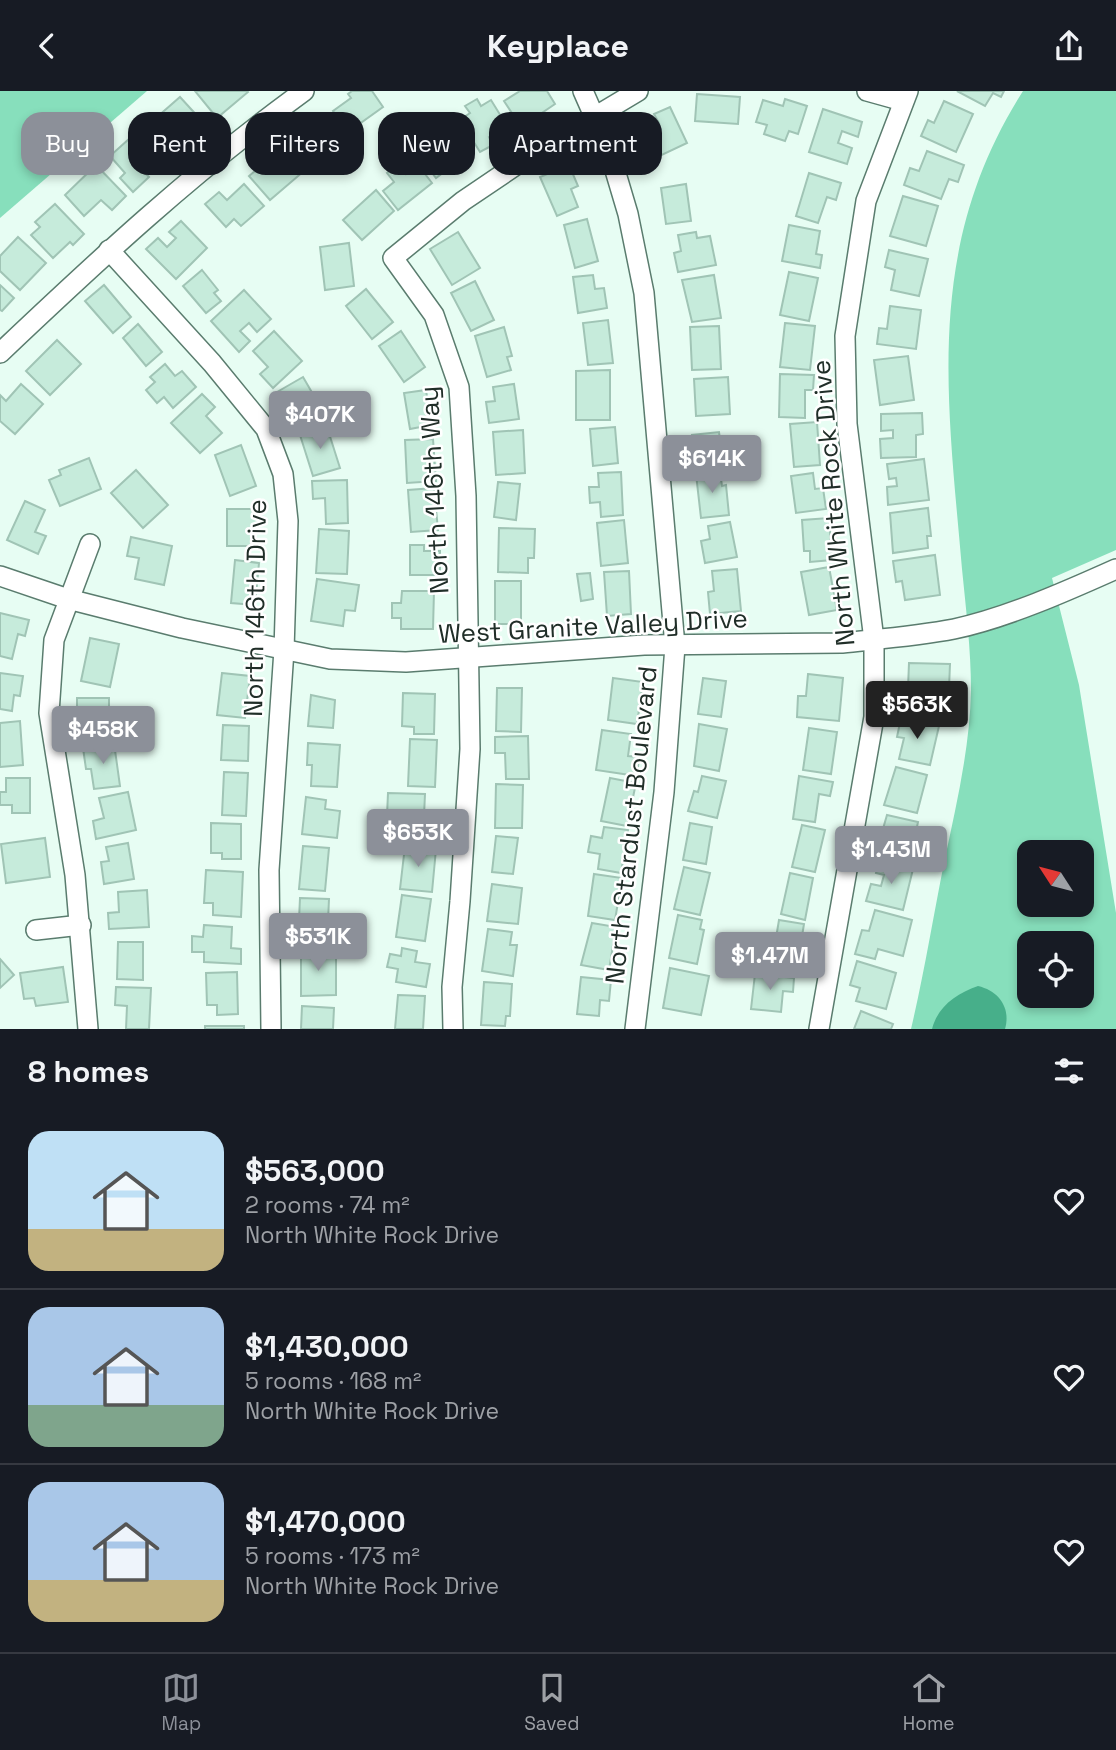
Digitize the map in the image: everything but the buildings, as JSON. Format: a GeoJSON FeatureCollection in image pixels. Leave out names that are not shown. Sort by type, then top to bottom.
{"type":"FeatureCollection","features":[{"type":"Feature","properties":{"kind":"street"},"geometry":{"type":"LineString","coordinates":[[0,353],[109,250],[197,174],[304,91]]}},
{"type":"Feature","properties":{"kind":"street","name":"North Stardust Boulevard"},"geometry":{"type":"LineString","coordinates":[[583,91],[593,112]]}},
{"type":"Feature","properties":{"kind":"street"},"geometry":{"type":"LineString","coordinates":[[603,112],[638,91]]}},
{"type":"Feature","properties":{"kind":"street"},"geometry":{"type":"LineString","coordinates":[[867,91],[905,96]]}},
{"type":"Feature","properties":{"kind":"street","name":"North White Rock Drive"},"geometry":{"type":"LineString","coordinates":[[819,1029],[874,717],[874,640],[847,424],[845,336],[866,201],[905,96]]}},
{"type":"Feature","properties":{"kind":"street","name":"North 146th Way"},"geometry":{"type":"LineString","coordinates":[[453,1029],[452,987],[470,749],[466,496],[459,387],[434,315],[393,258],[463,201],[501,175]]}},
{"type":"Feature","properties":{"kind":"street","name":"North Stardust Boulevard"},"geometry":{"type":"LineString","coordinates":[[617,175],[628,214],[643,293],[675,646],[664,792],[635,1029]]}},
{"type":"Feature","properties":{"kind":"street","name":"North 146th Drive"},"geometry":{"type":"LineString","coordinates":[[109,250],[212,363],[266,429],[283,474],[288,521],[284,650],[269,870],[271,1029]]}},
{"type":"Feature","properties":{"kind":"street"},"geometry":{"type":"LineString","coordinates":[[88,1029],[75,875],[49,713],[54,640],[90,544]]}},
{"type":"Feature","properties":{"kind":"street","name":"West Granite Valley Drive"},"geometry":{"type":"LineString","coordinates":[[0,576],[68,599],[284,650],[330,659],[406,662],[644,645],[842,643],[874,640],[956,628],[1068,590],[1116,569]]}},
{"type":"Feature","properties":{"kind":"street"},"geometry":{"type":"LineString","coordinates":[[36,930],[80,925]]}},
{"type":"Feature","properties":{"kind":"shaded area"},"geometry":{"type":"Polygon","coordinates":[[[0,91],[147,91],[114,120],[114,112],[21,112],[21,175],[50,175],[0,218],[0,91]]]}},
{"type":"Feature","properties":{"kind":"shaded area"},"geometry":{"type":"Polygon","coordinates":[[[1023,91],[1116,91],[1116,550],[1052,578],[1079,685],[1116,913],[1116,1029],[911,1029],[962,777],[970,712],[969,645],[951,443],[949,382],[950,323],[956,265],[970,207],[991,149],[1023,91]]]}},
{"type":"Feature","properties":{"kind":"shaded area"},"geometry":{"type":"Polygon","coordinates":[[[978,986],[992,992],[1002,1002],[1006,1014],[1005,1029],[932,1029],[943,1007],[962,993],[978,986]]]}}]}
